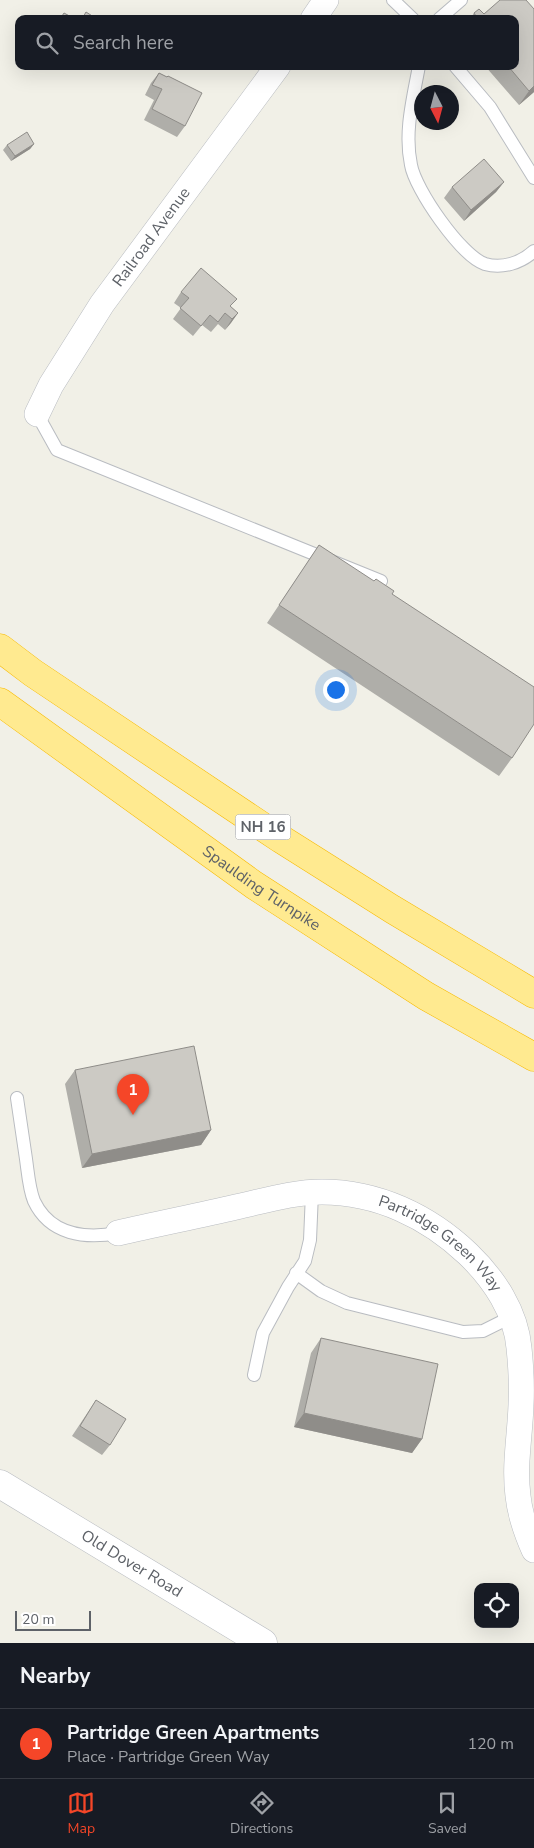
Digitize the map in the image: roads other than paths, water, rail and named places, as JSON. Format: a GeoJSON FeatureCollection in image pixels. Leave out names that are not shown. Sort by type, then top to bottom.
{"type":"FeatureCollection","features":[{"type":"Feature","properties":{"kind":"highway","name":"NH 16"},"geometry":{"type":"LineString","coordinates":[[0,648],[33,673],[281,839],[392,909],[534,994]]}},
{"type":"Feature","properties":{"kind":"highway","name":"Spaulding Turnpike"},"geometry":{"type":"LineString","coordinates":[[0,702],[254,885],[426,996],[534,1057]]}},
{"type":"Feature","properties":{"kind":"street"},"geometry":{"type":"LineString","coordinates":[[316,15],[326,0]]}},
{"type":"Feature","properties":{"kind":"street","name":"Railroad Avenue"},"geometry":{"type":"LineString","coordinates":[[37,414],[51,385],[102,304],[275,70]]}},
{"type":"Feature","properties":{"kind":"street","name":"Partridge Green Way"},"geometry":{"type":"LineString","coordinates":[[118,1233],[291,1196],[312,1193],[351,1194],[380,1200],[408,1211],[458,1245],[480,1266],[498,1290],[512,1317],[519,1345],[522,1375],[516,1466],[518,1497],[528,1511],[524,1528],[534,1550]]}},
{"type":"Feature","properties":{"kind":"street","name":"Old Dover Road"},"geometry":{"type":"LineString","coordinates":[[0,1484],[263,1643]]}},
{"type":"Feature","properties":{"kind":"lane"},"geometry":{"type":"LineString","coordinates":[[393,0],[409,15]]}},
{"type":"Feature","properties":{"kind":"lane"},"geometry":{"type":"LineString","coordinates":[[444,15],[461,0]]}},
{"type":"Feature","properties":{"kind":"lane"},"geometry":{"type":"LineString","coordinates":[[418,70],[408,124],[411,165],[418,187],[434,213],[471,256],[484,264],[501,266],[519,262],[534,251]]}},
{"type":"Feature","properties":{"kind":"lane"},"geometry":{"type":"LineString","coordinates":[[459,70],[490,107],[534,178]]}},
{"type":"Feature","properties":{"kind":"lane"},"geometry":{"type":"LineString","coordinates":[[37,414],[58,450],[382,581]]}},
{"type":"Feature","properties":{"kind":"lane"},"geometry":{"type":"LineString","coordinates":[[17,1098],[34,1200],[43,1216],[57,1227],[80,1235],[98,1236],[118,1233]]}},
{"type":"Feature","properties":{"kind":"lane"},"geometry":{"type":"LineString","coordinates":[[254,1375],[263,1334],[304,1261],[310,1240],[312,1193]]}},
{"type":"Feature","properties":{"kind":"lane"},"geometry":{"type":"LineString","coordinates":[[296,1273],[321,1291],[347,1303],[463,1332],[483,1331],[512,1317]]}},
{"type":"Feature","properties":{"kind":"place","name":"Partridge Green Apartments"},"geometry":{"type":"Point","coordinates":[133,1115]}}]}
